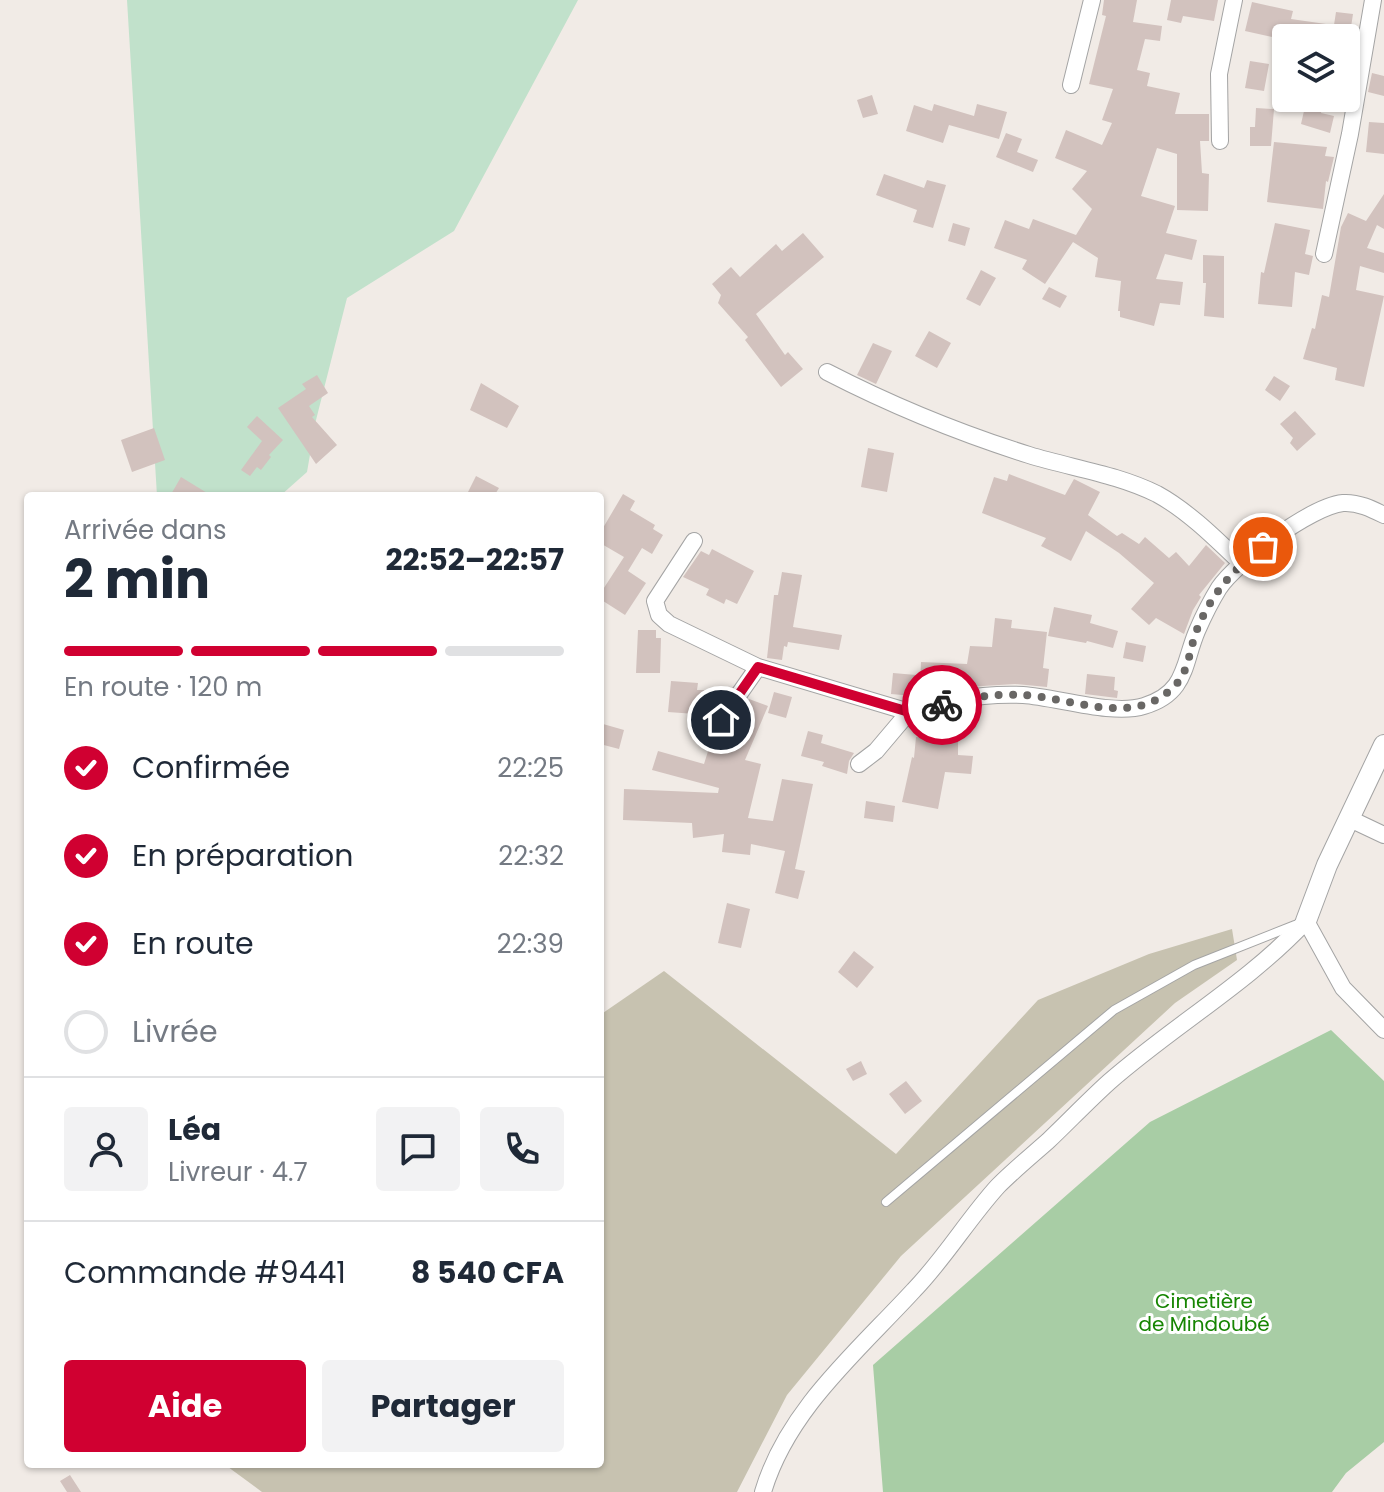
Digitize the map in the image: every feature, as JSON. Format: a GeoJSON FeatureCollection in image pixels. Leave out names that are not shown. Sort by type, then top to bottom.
{"type":"FeatureCollection","features":[{"type":"Feature","properties":{"kind":"street"},"geometry":{"type":"LineString","coordinates":[[1071,85],[1092,0]]}},
{"type":"Feature","properties":{"kind":"street"},"geometry":{"type":"LineString","coordinates":[[1220,141],[1219,74],[1234,0]]}},
{"type":"Feature","properties":{"kind":"street"},"geometry":{"type":"LineString","coordinates":[[1324,254],[1350,134],[1373,0]]}},
{"type":"Feature","properties":{"kind":"street"},"geometry":{"type":"LineString","coordinates":[[827,372],[923,419],[1032,456],[1090,470],[1158,495],[1204,529],[1241,563]]}},
{"type":"Feature","properties":{"kind":"street"},"geometry":{"type":"LineString","coordinates":[[694,541],[655,601],[659,615],[669,624],[758,667],[909,712],[954,701],[1022,695],[1114,708],[1143,707],[1166,694],[1186,672],[1196,632],[1220,586],[1241,563],[1285,531],[1343,503],[1364,506],[1384,515]]}},
{"type":"Feature","properties":{"kind":"street"},"geometry":{"type":"LineString","coordinates":[[721,720],[758,667]]}},
{"type":"Feature","properties":{"kind":"street"},"geometry":{"type":"LineString","coordinates":[[859,764],[876,751],[909,712]]}},
{"type":"Feature","properties":{"kind":"street"},"geometry":{"type":"LineString","coordinates":[[763,1492],[780,1447],[820,1390],[916,1289],[997,1187],[1111,1081],[1277,952],[1306,921],[1348,818],[1384,745]]}},
{"type":"Feature","properties":{"kind":"street"},"geometry":{"type":"LineString","coordinates":[[1348,818],[1384,835]]}},
{"type":"Feature","properties":{"kind":"street"},"geometry":{"type":"LineString","coordinates":[[1306,921],[1343,988],[1384,1030]]}},
{"type":"Feature","properties":{"kind":"lane"},"geometry":{"type":"LineString","coordinates":[[886,1202],[1114,1010],[1194,965],[1306,921]]}},
{"type":"Feature","properties":{"kind":"shaded area"},"geometry":{"type":"Polygon","coordinates":[[[1232,929],[1237,960],[1175,1003],[901,1256],[787,1395],[737,1492],[262,1492],[229,1468],[604,1468],[604,1012],[664,971],[896,1154],[1038,1000],[1149,954],[1232,929]]]}},
{"type":"Feature","properties":{"kind":"green space"},"geometry":{"type":"Polygon","coordinates":[[[127,0],[578,0],[454,231],[347,298],[316,420],[307,472],[284,492],[157,492],[127,0]]]}},
{"type":"Feature","properties":{"kind":"green space","name":"Cimetière de Mindoubé"},"geometry":{"type":"Polygon","coordinates":[[[1331,1030],[1384,1081],[1384,1442],[1346,1473],[1332,1492],[883,1492],[873,1365],[1150,1122],[1331,1030]]]}},
{"type":"Feature","properties":{"kind":"building"},"geometry":{"type":"Polygon","coordinates":[[[1104,0],[1137,0],[1133,22],[1162,26],[1160,41],[1145,39],[1137,70],[1150,73],[1147,86],[1180,93],[1175,114],[1209,114],[1209,141],[1200,141],[1202,173],[1209,174],[1208,211],[1177,210],[1177,154],[1157,148],[1141,196],[1175,206],[1166,233],[1197,240],[1192,260],[1165,254],[1156,279],[1183,282],[1180,305],[1160,303],[1154,326],[1120,317],[1121,281],[1095,277],[1098,258],[1073,242],[1045,284],[1022,269],[1027,260],[994,248],[1005,220],[1029,229],[1033,219],[1076,235],[1092,209],[1072,189],[1087,171],[1055,158],[1066,130],[1102,145],[1112,123],[1102,120],[1113,89],[1089,84],[1106,16],[1102,15],[1104,0]]]}},
{"type":"Feature","properties":{"kind":"building"},"geometry":{"type":"Polygon","coordinates":[[[1171,0],[1218,0],[1214,21],[1183,16],[1181,23],[1167,20],[1171,0]]]}},
{"type":"Feature","properties":{"kind":"building"},"geometry":{"type":"Polygon","coordinates":[[[1252,2],[1293,11],[1291,19],[1326,24],[1272,24],[1272,37],[1245,31],[1252,2]]]}},
{"type":"Feature","properties":{"kind":"building"},"geometry":{"type":"Polygon","coordinates":[[[1336,12],[1353,14],[1351,24],[1334,24],[1336,12]]]}},
{"type":"Feature","properties":{"kind":"building"},"geometry":{"type":"Polygon","coordinates":[[[1250,61],[1269,64],[1264,91],[1245,88],[1250,61]]]}},
{"type":"Feature","properties":{"kind":"building"},"geometry":{"type":"Polygon","coordinates":[[[1372,73],[1384,76],[1384,96],[1368,92],[1372,73]]]}},
{"type":"Feature","properties":{"kind":"building"},"geometry":{"type":"Polygon","coordinates":[[[872,95],[878,114],[863,118],[857,100],[872,95]]]}},
{"type":"Feature","properties":{"kind":"building"},"geometry":{"type":"Polygon","coordinates":[[[934,104],[974,116],[977,104],[1007,112],[999,139],[949,125],[943,143],[906,131],[914,105],[932,111],[934,104]]]}},
{"type":"Feature","properties":{"kind":"building"},"geometry":{"type":"Polygon","coordinates":[[[1256,108],[1272,109],[1271,146],[1250,146],[1250,127],[1255,127],[1256,108]]]}},
{"type":"Feature","properties":{"kind":"building"},"geometry":{"type":"Polygon","coordinates":[[[1304,112],[1334,116],[1330,133],[1301,124],[1304,112]]]}},
{"type":"Feature","properties":{"kind":"building"},"geometry":{"type":"Polygon","coordinates":[[[1369,122],[1384,123],[1384,154],[1366,152],[1369,122]]]}},
{"type":"Feature","properties":{"kind":"building"},"geometry":{"type":"Polygon","coordinates":[[[1006,133],[1022,139],[1017,152],[1038,160],[1033,172],[996,157],[1006,133]]]}},
{"type":"Feature","properties":{"kind":"building"},"geometry":{"type":"Polygon","coordinates":[[[1274,142],[1327,147],[1325,156],[1334,157],[1326,181],[1323,209],[1267,202],[1274,142]]]}},
{"type":"Feature","properties":{"kind":"building"},"geometry":{"type":"Polygon","coordinates":[[[884,174],[924,188],[927,180],[946,185],[933,228],[913,222],[917,210],[876,195],[884,174]]]}},
{"type":"Feature","properties":{"kind":"building"},"geometry":{"type":"Polygon","coordinates":[[[1384,194],[1384,229],[1377,225],[1367,248],[1384,253],[1384,273],[1360,266],[1356,290],[1384,296],[1364,387],[1335,380],[1337,368],[1303,359],[1312,328],[1315,329],[1322,295],[1329,297],[1341,227],[1348,213],[1366,221],[1384,194]]]}},
{"type":"Feature","properties":{"kind":"building"},"geometry":{"type":"Polygon","coordinates":[[[953,223],[970,228],[965,246],[948,241],[953,223]]]}},
{"type":"Feature","properties":{"kind":"building"},"geometry":{"type":"Polygon","coordinates":[[[1275,223],[1310,230],[1305,254],[1313,256],[1309,275],[1295,272],[1292,307],[1258,304],[1261,272],[1264,273],[1275,223]]]}},
{"type":"Feature","properties":{"kind":"building"},"geometry":{"type":"Polygon","coordinates":[[[803,233],[824,257],[756,314],[785,355],[788,352],[803,369],[781,387],[745,340],[748,337],[718,303],[721,295],[712,284],[731,267],[740,277],[776,244],[782,251],[803,233]]]}},
{"type":"Feature","properties":{"kind":"building"},"geometry":{"type":"Polygon","coordinates":[[[1203,255],[1224,256],[1224,318],[1204,316],[1206,283],[1203,283],[1203,255]]]}},
{"type":"Feature","properties":{"kind":"building"},"geometry":{"type":"Polygon","coordinates":[[[981,270],[996,278],[980,306],[966,299],[981,270]]]}},
{"type":"Feature","properties":{"kind":"building"},"geometry":{"type":"Polygon","coordinates":[[[1049,287],[1067,296],[1060,308],[1042,299],[1049,287]]]}},
{"type":"Feature","properties":{"kind":"building"},"geometry":{"type":"Polygon","coordinates":[[[929,331],[951,343],[937,368],[915,356],[929,331]]]}},
{"type":"Feature","properties":{"kind":"building"},"geometry":{"type":"Polygon","coordinates":[[[873,343],[892,351],[876,384],[857,375],[873,343]]]}},
{"type":"Feature","properties":{"kind":"building"},"geometry":{"type":"Polygon","coordinates":[[[317,375],[328,393],[309,406],[315,415],[312,417],[337,445],[316,464],[278,408],[306,389],[302,384],[317,375]]]}},
{"type":"Feature","properties":{"kind":"building"},"geometry":{"type":"Polygon","coordinates":[[[1274,376],[1290,386],[1280,401],[1265,390],[1274,376]]]}},
{"type":"Feature","properties":{"kind":"building"},"geometry":{"type":"Polygon","coordinates":[[[481,383],[519,406],[507,428],[470,410],[481,383]]]}},
{"type":"Feature","properties":{"kind":"building"},"geometry":{"type":"Polygon","coordinates":[[[1295,411],[1316,434],[1297,451],[1290,443],[1293,438],[1280,424],[1295,411]]]}},
{"type":"Feature","properties":{"kind":"building"},"geometry":{"type":"Polygon","coordinates":[[[257,416],[283,440],[269,455],[271,457],[261,470],[257,467],[250,476],[241,470],[262,441],[247,427],[257,416]]]}},
{"type":"Feature","properties":{"kind":"building"},"geometry":{"type":"Polygon","coordinates":[[[154,428],[165,460],[132,472],[121,440],[154,428]]]}},
{"type":"Feature","properties":{"kind":"building"},"geometry":{"type":"Polygon","coordinates":[[[868,448],[894,453],[887,492],[861,487],[868,448]]]}},
{"type":"Feature","properties":{"kind":"building"},"geometry":{"type":"Polygon","coordinates":[[[1009,474],[1065,495],[1074,479],[1100,492],[1088,515],[1117,536],[1122,533],[1139,544],[1145,537],[1169,558],[1176,552],[1189,566],[1206,545],[1225,563],[1199,595],[1201,597],[1184,634],[1156,618],[1149,625],[1131,609],[1154,583],[1119,553],[1086,531],[1071,561],[1041,546],[1046,538],[982,513],[994,477],[1007,481],[1009,474]]]}},
{"type":"Feature","properties":{"kind":"building"},"geometry":{"type":"Polygon","coordinates":[[[476,476],[499,488],[496,492],[468,492],[476,476]]]}},
{"type":"Feature","properties":{"kind":"building"},"geometry":{"type":"Polygon","coordinates":[[[181,477],[205,492],[172,492],[181,477]]]}},
{"type":"Feature","properties":{"kind":"building"},"geometry":{"type":"Polygon","coordinates":[[[623,494],[635,501],[630,510],[655,525],[653,529],[663,535],[652,554],[642,548],[628,571],[646,583],[625,615],[604,602],[604,588],[624,557],[604,545],[604,526],[623,494]]]}},
{"type":"Feature","properties":{"kind":"building"},"geometry":{"type":"Polygon","coordinates":[[[712,549],[754,571],[737,604],[726,599],[724,604],[706,595],[709,589],[683,577],[701,551],[709,555],[712,549]]]}},
{"type":"Feature","properties":{"kind":"building"},"geometry":{"type":"Polygon","coordinates":[[[782,572],[802,575],[793,627],[842,635],[839,650],[788,642],[787,647],[784,646],[782,660],[767,658],[774,595],[778,595],[782,572]]]}},
{"type":"Feature","properties":{"kind":"building"},"geometry":{"type":"Polygon","coordinates":[[[1054,607],[1092,615],[1090,623],[1118,631],[1113,648],[1048,636],[1054,607]]]}},
{"type":"Feature","properties":{"kind":"building"},"geometry":{"type":"Polygon","coordinates":[[[995,618],[1012,620],[1011,628],[1047,632],[1043,668],[1049,669],[1047,687],[920,684],[921,662],[967,664],[970,646],[992,647],[995,618]]]}},
{"type":"Feature","properties":{"kind":"building"},"geometry":{"type":"Polygon","coordinates":[[[638,630],[656,630],[656,638],[661,638],[660,673],[636,673],[638,630]]]}},
{"type":"Feature","properties":{"kind":"building"},"geometry":{"type":"Polygon","coordinates":[[[1126,642],[1146,646],[1143,662],[1123,658],[1126,642]]]}},
{"type":"Feature","properties":{"kind":"building"},"geometry":{"type":"Polygon","coordinates":[[[893,673],[916,675],[914,696],[891,694],[893,673]]]}},
{"type":"Feature","properties":{"kind":"building"},"geometry":{"type":"Polygon","coordinates":[[[1087,674],[1115,677],[1117,698],[1085,694],[1087,674]]]}},
{"type":"Feature","properties":{"kind":"building"},"geometry":{"type":"Polygon","coordinates":[[[671,681],[698,683],[697,690],[704,690],[702,704],[696,704],[695,714],[668,712],[671,681]]]}},
{"type":"Feature","properties":{"kind":"building"},"geometry":{"type":"Polygon","coordinates":[[[774,692],[792,697],[786,718],[768,713],[774,692]]]}},
{"type":"Feature","properties":{"kind":"building"},"geometry":{"type":"Polygon","coordinates":[[[749,699],[768,706],[745,760],[761,764],[748,818],[773,821],[782,779],[813,784],[795,869],[805,871],[798,899],[775,893],[785,851],[751,844],[750,855],[722,852],[724,834],[693,838],[692,823],[623,820],[624,789],[718,793],[719,788],[652,770],[658,751],[704,764],[709,748],[723,752],[749,699]]]}},
{"type":"Feature","properties":{"kind":"building"},"geometry":{"type":"Polygon","coordinates":[[[948,715],[958,716],[958,755],[973,756],[971,774],[945,772],[938,809],[902,802],[914,758],[916,737],[947,740],[948,715]]]}},
{"type":"Feature","properties":{"kind":"building"},"geometry":{"type":"Polygon","coordinates":[[[604,724],[624,730],[619,749],[604,745],[604,724]]]}},
{"type":"Feature","properties":{"kind":"building"},"geometry":{"type":"Polygon","coordinates":[[[808,731],[823,735],[821,743],[854,753],[847,774],[822,766],[824,762],[801,756],[808,731]]]}},
{"type":"Feature","properties":{"kind":"building"},"geometry":{"type":"Polygon","coordinates":[[[866,801],[895,806],[893,822],[864,818],[866,801]]]}},
{"type":"Feature","properties":{"kind":"building"},"geometry":{"type":"Polygon","coordinates":[[[727,903],[750,909],[741,948],[718,943],[727,903]]]}},
{"type":"Feature","properties":{"kind":"building"},"geometry":{"type":"Polygon","coordinates":[[[854,951],[874,967],[857,988],[838,972],[854,951]]]}},
{"type":"Feature","properties":{"kind":"building"},"geometry":{"type":"Polygon","coordinates":[[[861,1061],[867,1074],[853,1081],[846,1069],[861,1061]]]}},
{"type":"Feature","properties":{"kind":"building"},"geometry":{"type":"Polygon","coordinates":[[[906,1081],[922,1101],[905,1114],[889,1094],[906,1081]]]}},
{"type":"Feature","properties":{"kind":"building"},"geometry":{"type":"Polygon","coordinates":[[[70,1475],[81,1492],[67,1492],[60,1481],[70,1475]]]}},
{"type":"Feature","properties":{"kind":"way so far"},"geometry":{"type":"LineString","coordinates":[[942,705],[954,701],[1022,695],[1114,708],[1143,707],[1166,694],[1186,672],[1196,632],[1220,586],[1241,563],[1263,547]]}},
{"type":"Feature","properties":{"kind":"route"},"geometry":{"type":"LineString","coordinates":[[721,720],[758,667],[909,712],[942,705]]}}]}
